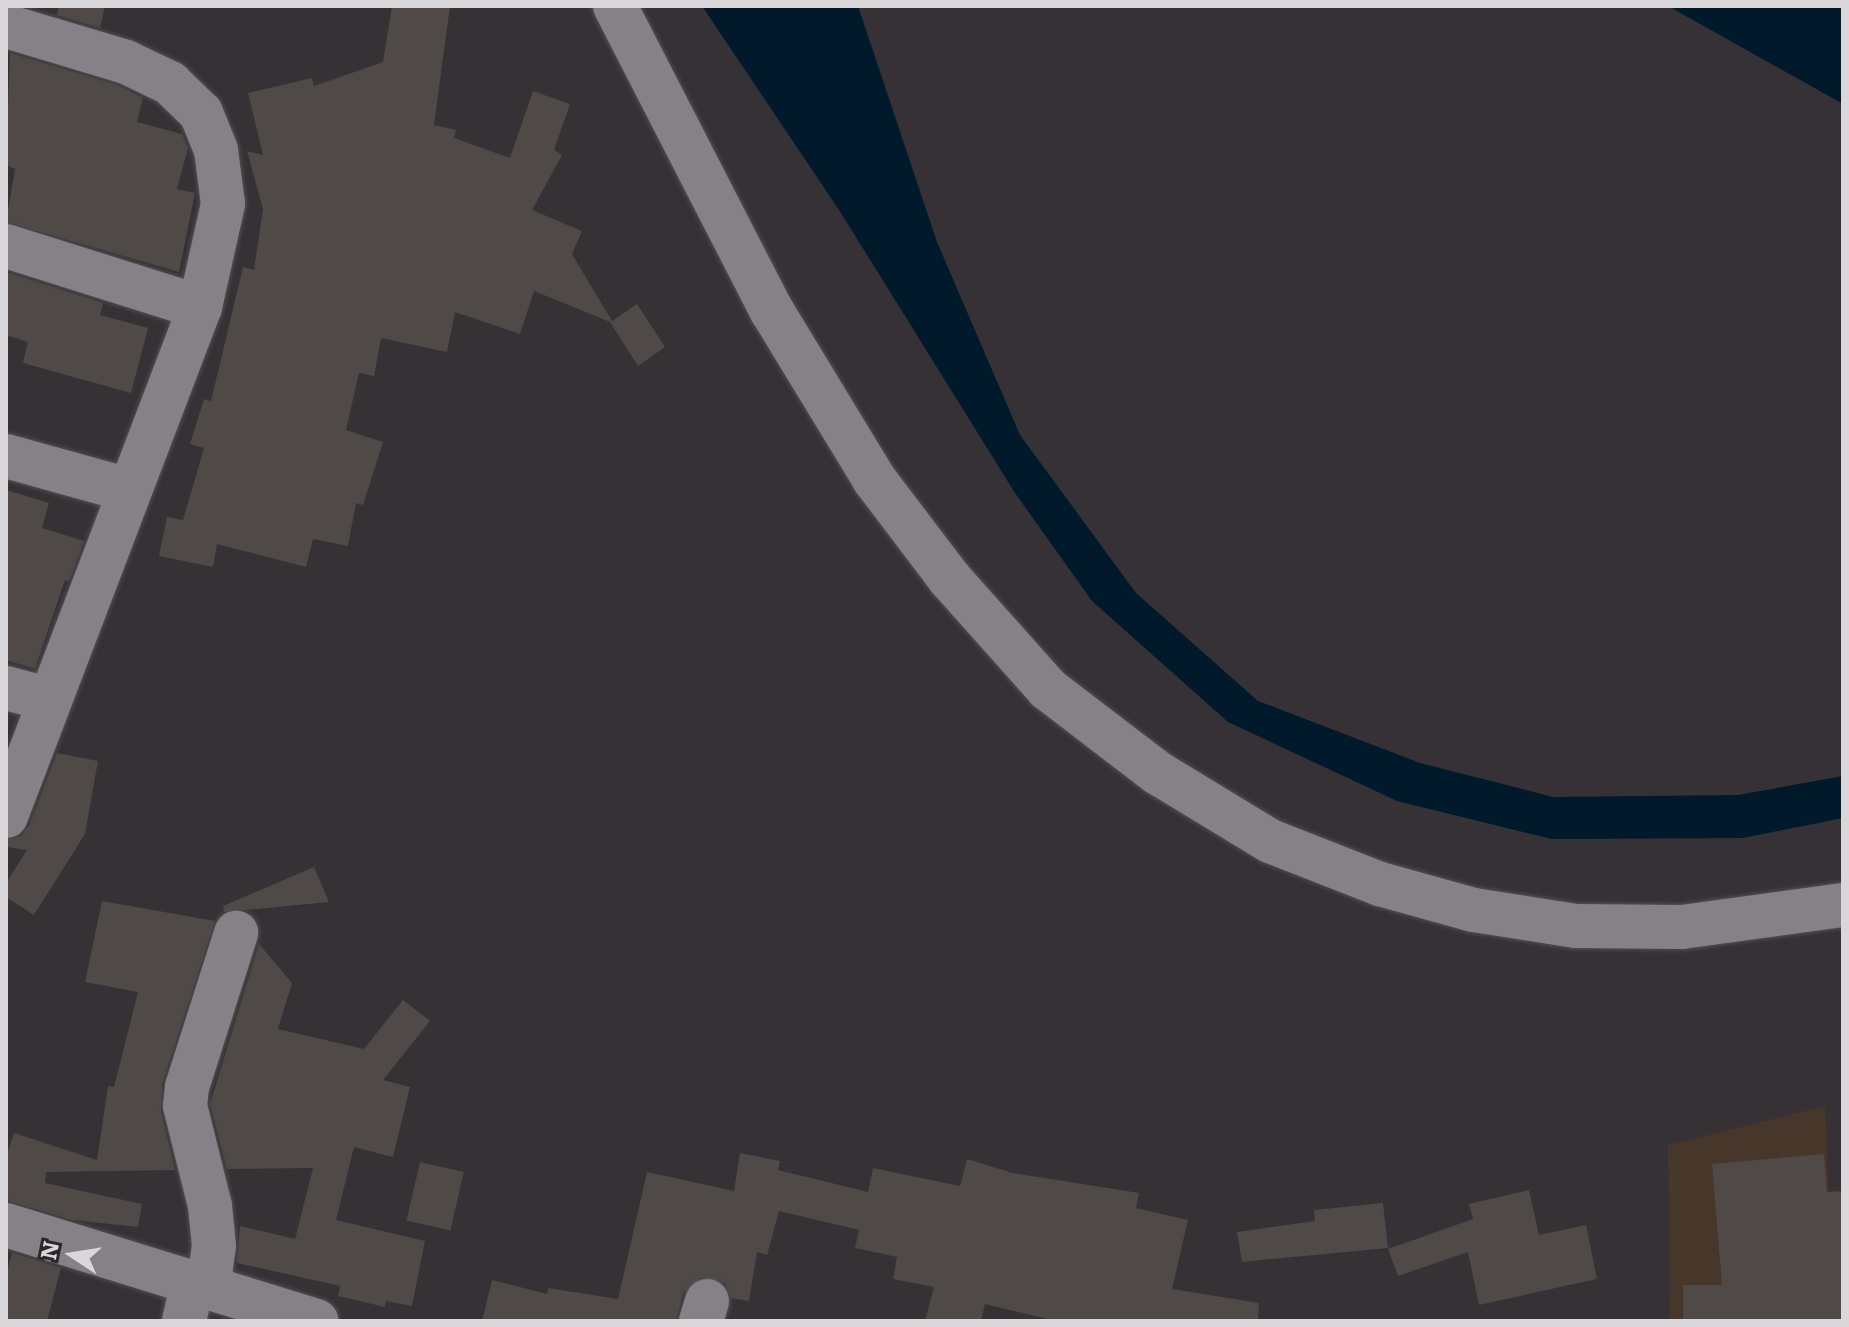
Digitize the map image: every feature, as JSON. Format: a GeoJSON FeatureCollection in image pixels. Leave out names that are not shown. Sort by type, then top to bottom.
{"type":"FeatureCollection","features":[{"type":"Feature","properties":{"kind":"street"},"geometry":{"type":"LineString","coordinates":[[615,6],[772,311],[874,479],[950,579],[1048,689],[1158,773],[1270,841],[1380,884],[1474,910],[1576,926],[1682,927],[1843,905]]}},
{"type":"Feature","properties":{"kind":"street"},"geometry":{"type":"LineString","coordinates":[[6,26],[126,62],[170,83],[201,113],[216,150],[223,204],[200,307],[48,699],[6,816]]}},
{"type":"Feature","properties":{"kind":"street"},"geometry":{"type":"LineString","coordinates":[[6,246],[200,307]]}},
{"type":"Feature","properties":{"kind":"street"},"geometry":{"type":"LineString","coordinates":[[6,456],[129,490]]}},
{"type":"Feature","properties":{"kind":"street"},"geometry":{"type":"LineString","coordinates":[[6,688],[48,699]]}},
{"type":"Feature","properties":{"kind":"street"},"geometry":{"type":"LineString","coordinates":[[195,1297],[214,1246],[210,1206],[185,1106],[187,1087],[236,933]]}},
{"type":"Feature","properties":{"kind":"street"},"geometry":{"type":"LineString","coordinates":[[6,1225],[195,1297],[316,1321]]}},
{"type":"Feature","properties":{"kind":"shaded area"},"geometry":{"type":"Polygon","coordinates":[[[1825,1106],[1834,1321],[1670,1321],[1668,1145],[1825,1106]]]}},
{"type":"Feature","properties":{"kind":"water"},"geometry":{"type":"Polygon","coordinates":[[[702,6],[858,6],[937,242],[1020,435],[1136,593],[1258,701],[1420,763],[1553,797],[1738,795],[1843,776],[1843,818],[1743,838],[1552,839],[1397,801],[1228,722],[1092,601],[1015,493],[841,213],[702,6]]]}},
{"type":"Feature","properties":{"kind":"water"},"geometry":{"type":"Polygon","coordinates":[[[1668,6],[1843,6],[1843,104],[1668,6]]]}},
{"type":"Feature","properties":{"kind":"building"},"geometry":{"type":"Polygon","coordinates":[[[59,6],[105,6],[100,28],[57,15],[59,6]]]}},
{"type":"Feature","properties":{"kind":"building"},"geometry":{"type":"Polygon","coordinates":[[[392,6],[450,6],[434,125],[456,130],[454,138],[510,158],[533,91],[570,104],[554,150],[562,155],[532,210],[582,231],[572,254],[612,321],[637,304],[665,347],[638,366],[610,322],[534,291],[520,334],[455,312],[447,352],[381,338],[374,376],[359,373],[346,430],[383,442],[363,505],[356,503],[348,546],[313,539],[306,567],[217,544],[213,567],[159,556],[167,517],[183,520],[204,448],[190,444],[204,399],[211,401],[243,267],[254,270],[263,209],[247,151],[263,155],[248,93],[312,78],[314,86],[383,62],[392,6]]]}},
{"type":"Feature","properties":{"kind":"building"},"geometry":{"type":"Polygon","coordinates":[[[10,53],[117,85],[143,98],[137,122],[182,134],[188,148],[177,189],[195,193],[179,272],[6,222],[15,169],[6,165],[10,53]]]}},
{"type":"Feature","properties":{"kind":"building"},"geometry":{"type":"Polygon","coordinates":[[[6,272],[103,303],[100,315],[148,328],[131,393],[23,363],[28,342],[6,335],[6,272]]]}},
{"type":"Feature","properties":{"kind":"building"},"geometry":{"type":"Polygon","coordinates":[[[6,490],[49,503],[42,528],[84,541],[69,581],[65,580],[35,669],[6,660],[6,490]]]}},
{"type":"Feature","properties":{"kind":"building"},"geometry":{"type":"Polygon","coordinates":[[[57,753],[98,761],[85,834],[34,915],[6,897],[6,883],[27,850],[6,847],[6,840],[21,836],[29,826],[57,753]]]}},
{"type":"Feature","properties":{"kind":"building"},"geometry":{"type":"Polygon","coordinates":[[[314,867],[329,902],[224,912],[223,906],[314,867]]]}},
{"type":"Feature","properties":{"kind":"building"},"geometry":{"type":"Polygon","coordinates":[[[102,901],[215,921],[162,1084],[161,1112],[175,1170],[46,1172],[45,1183],[142,1204],[138,1227],[73,1220],[6,1200],[6,1156],[14,1133],[97,1160],[108,1086],[114,1087],[138,992],[85,982],[102,901]]]}},
{"type":"Feature","properties":{"kind":"building"},"geometry":{"type":"Polygon","coordinates":[[[259,944],[292,983],[278,1029],[364,1049],[403,1000],[430,1021],[383,1080],[410,1087],[393,1157],[354,1147],[336,1220],[425,1241],[412,1306],[386,1301],[385,1307],[338,1296],[340,1286],[237,1263],[240,1226],[295,1239],[313,1168],[227,1169],[210,1104],[259,944]]]}},
{"type":"Feature","properties":{"kind":"building"},"geometry":{"type":"Polygon","coordinates":[[[740,1153],[780,1161],[778,1170],[868,1192],[873,1168],[960,1186],[967,1159],[1013,1173],[1139,1193],[1136,1208],[1188,1220],[1172,1289],[1259,1303],[1258,1321],[1056,1321],[985,1304],[981,1321],[925,1321],[934,1287],[893,1279],[897,1257],[855,1248],[859,1230],[779,1211],[767,1255],[757,1252],[749,1301],[731,1298],[725,1283],[702,1277],[683,1293],[676,1321],[482,1321],[492,1280],[547,1294],[548,1288],[618,1299],[647,1172],[734,1191],[740,1153]]]}},
{"type":"Feature","properties":{"kind":"building"},"geometry":{"type":"Polygon","coordinates":[[[1824,1154],[1827,1192],[1843,1191],[1843,1320],[1683,1321],[1683,1285],[1722,1285],[1712,1164],[1824,1154]]]}},
{"type":"Feature","properties":{"kind":"building"},"geometry":{"type":"Polygon","coordinates":[[[420,1162],[464,1172],[450,1231],[407,1220],[420,1162]]]}},
{"type":"Feature","properties":{"kind":"building"},"geometry":{"type":"Polygon","coordinates":[[[1529,1190],[1539,1235],[1586,1225],[1597,1279],[1479,1305],[1468,1252],[1398,1276],[1388,1249],[1473,1219],[1469,1204],[1529,1190]]]}},
{"type":"Feature","properties":{"kind":"building"},"geometry":{"type":"Polygon","coordinates":[[[1383,1203],[1388,1248],[1242,1262],[1237,1232],[1315,1221],[1314,1210],[1383,1203]]]}},
{"type":"Feature","properties":{"kind":"building"},"geometry":{"type":"Polygon","coordinates":[[[12,1253],[61,1268],[47,1321],[6,1321],[6,1275],[12,1253]]]}}]}
